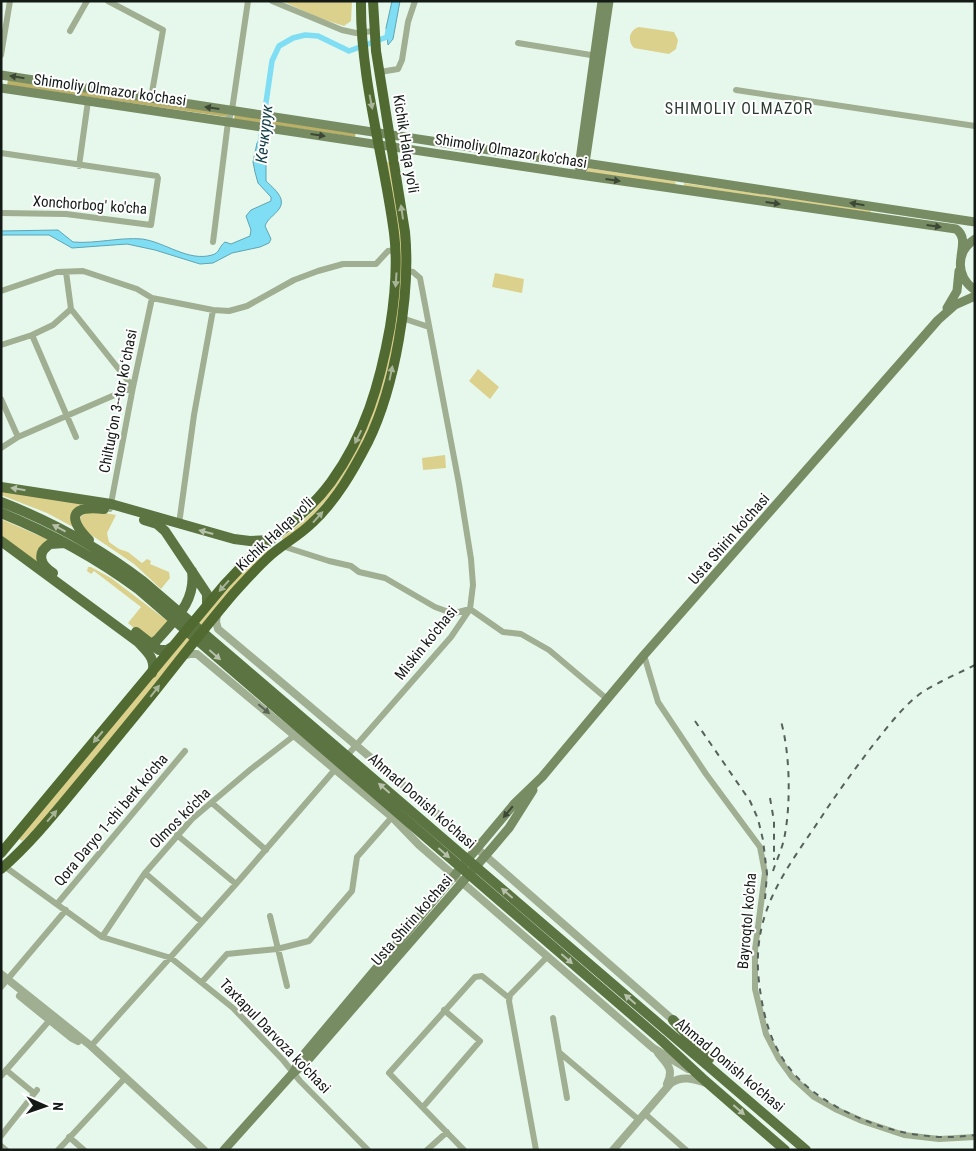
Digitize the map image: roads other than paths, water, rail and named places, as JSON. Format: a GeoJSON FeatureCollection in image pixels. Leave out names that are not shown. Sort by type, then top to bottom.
{"type":"FeatureCollection","features":[{"type":"Feature","properties":{"kind":"highway","name":"Kichik Halqa yo'li"},"geometry":{"type":"LineString","coordinates":[[1,853],[208,604],[254,554],[307,511],[332,481],[354,445],[367,417],[380,375],[390,323],[396,278],[396,250],[364,54],[361,1]]}},
{"type":"Feature","properties":{"kind":"highway","name":"Kichik Halqa yo'li"},"geometry":{"type":"LineString","coordinates":[[2,866],[19,853],[56,812],[217,614],[261,564],[320,515],[345,481],[367,443],[377,421],[386,394],[402,318],[407,270],[405,232],[376,51],[373,1]]}},
{"type":"Feature","properties":{"kind":"highway"},"geometry":{"type":"LineString","coordinates":[[271,540],[281,548]]}},
{"type":"Feature","properties":{"kind":"main road"},"geometry":{"type":"LineString","coordinates":[[580,176],[597,56],[602,1]]}},
{"type":"Feature","properties":{"kind":"main road"},"geometry":{"type":"LineString","coordinates":[[597,56],[609,1]]}},
{"type":"Feature","properties":{"kind":"main road","name":"Shimoliy Olmazor ko'chasi"},"geometry":{"type":"LineString","coordinates":[[1,75],[975,222]]}},
{"type":"Feature","properties":{"kind":"main road","name":"Shimoliy Olmazor ko'chasi"},"geometry":{"type":"LineString","coordinates":[[1,88],[580,176],[959,231],[963,238],[961,257]]}},
{"type":"Feature","properties":{"kind":"main road"},"geometry":{"type":"LineString","coordinates":[[679,190],[680,177]]}},
{"type":"Feature","properties":{"kind":"main road"},"geometry":{"type":"LineString","coordinates":[[876,218],[877,207]]}},
{"type":"Feature","properties":{"kind":"main road","name":"Shimoliy Olmazor ko'chasi"},"geometry":{"type":"LineString","coordinates":[[964,220],[975,227]]}},
{"type":"Feature","properties":{"kind":"main road"},"geometry":{"type":"LineString","coordinates":[[961,257],[966,246],[975,239]]}},
{"type":"Feature","properties":{"kind":"main road","name":"Usta Shirin ko'chasi"},"geometry":{"type":"LineString","coordinates":[[293,1072],[302,1057],[515,803],[542,777],[644,655],[938,320],[955,295],[958,286],[961,257]]}},
{"type":"Feature","properties":{"kind":"main road"},"geometry":{"type":"LineString","coordinates":[[960,268],[965,281],[975,290]]}},
{"type":"Feature","properties":{"kind":"main road","name":"Usta Shirin ko'chasi"},"geometry":{"type":"LineString","coordinates":[[938,320],[955,305],[975,296]]}},
{"type":"Feature","properties":{"kind":"main road"},"geometry":{"type":"LineString","coordinates":[[1,486],[152,515],[234,539],[250,541],[271,540]]}},
{"type":"Feature","properties":{"kind":"main road","name":"Ahmad Donish ko'chasi"},"geometry":{"type":"LineString","coordinates":[[1,502],[50,523],[98,550],[752,1102],[806,1150]]}},
{"type":"Feature","properties":{"kind":"main road"},"geometry":{"type":"LineString","coordinates":[[98,550],[77,528],[76,516],[86,508],[110,506],[160,526],[207,594],[208,604]]}},
{"type":"Feature","properties":{"kind":"main road","name":"Ahmad Donish ko'chasi"},"geometry":{"type":"LineString","coordinates":[[1,513],[66,543],[110,570],[141,586],[785,1150]]}},
{"type":"Feature","properties":{"kind":"main road"},"geometry":{"type":"LineString","coordinates":[[138,642],[151,644],[157,640],[188,603],[192,591],[192,571],[189,562],[165,526],[152,515]]}},
{"type":"Feature","properties":{"kind":"main road"},"geometry":{"type":"LineString","coordinates":[[1,541],[138,642],[152,658],[154,666],[152,673]]}},
{"type":"Feature","properties":{"kind":"main road"},"geometry":{"type":"LineString","coordinates":[[66,543],[52,543],[43,550],[41,559],[45,567],[105,608],[160,650],[172,647]]}},
{"type":"Feature","properties":{"kind":"main road","name":"Usta Shirin ko'chasi"},"geometry":{"type":"LineString","coordinates":[[224,1150],[293,1072],[307,1061],[509,828],[542,777]]}},
{"type":"Feature","properties":{"kind":"main road"},"geometry":{"type":"LineString","coordinates":[[673,1020],[752,1102]]}},
{"type":"Feature","properties":{"kind":"street"},"geometry":{"type":"LineString","coordinates":[[70,31],[87,1]]}},
{"type":"Feature","properties":{"kind":"street"},"geometry":{"type":"LineString","coordinates":[[108,1],[163,30],[151,98]]}},
{"type":"Feature","properties":{"kind":"street"},"geometry":{"type":"LineString","coordinates":[[213,242],[228,122],[232,110],[248,1]]}},
{"type":"Feature","properties":{"kind":"street"},"geometry":{"type":"LineString","coordinates":[[272,1],[342,30],[362,34],[374,32]]}},
{"type":"Feature","properties":{"kind":"street"},"geometry":{"type":"LineString","coordinates":[[380,72],[398,69],[402,60],[408,22],[415,1]]}},
{"type":"Feature","properties":{"kind":"street"},"geometry":{"type":"LineString","coordinates":[[1,3],[10,3],[1,55]]}},
{"type":"Feature","properties":{"kind":"street"},"geometry":{"type":"LineString","coordinates":[[518,43],[597,56]]}},
{"type":"Feature","properties":{"kind":"street"},"geometry":{"type":"LineString","coordinates":[[736,90],[975,126]]}},
{"type":"Feature","properties":{"kind":"street"},"geometry":{"type":"LineString","coordinates":[[79,166],[88,101]]}},
{"type":"Feature","properties":{"kind":"street","name":"Xonchorbog' ko'cha"},"geometry":{"type":"LineString","coordinates":[[1,153],[157,176],[158,178],[151,225],[66,214],[1,212]]}},
{"type":"Feature","properties":{"kind":"street"},"geometry":{"type":"LineString","coordinates":[[1,290],[57,272],[83,271],[137,289],[152,298],[213,310],[229,311],[237,310],[294,280],[343,264],[376,264],[388,252],[396,250]]}},
{"type":"Feature","properties":{"kind":"street","name":"Miskin ko'chasi"},"geometry":{"type":"LineString","coordinates":[[91,1046],[171,958],[451,637],[470,609],[473,585],[471,559],[459,484],[420,278],[407,270]]}},
{"type":"Feature","properties":{"kind":"street"},"geometry":{"type":"LineString","coordinates":[[1,448],[18,437],[133,387],[70,309],[66,272]]}},
{"type":"Feature","properties":{"kind":"street","name":"Chiltug'on 3--tor koʻchasi"},"geometry":{"type":"LineString","coordinates":[[110,506],[152,298]]}},
{"type":"Feature","properties":{"kind":"street"},"geometry":{"type":"LineString","coordinates":[[1,345],[32,335],[53,325],[70,309]]}},
{"type":"Feature","properties":{"kind":"street"},"geometry":{"type":"LineString","coordinates":[[179,524],[194,415],[213,310]]}},
{"type":"Feature","properties":{"kind":"street"},"geometry":{"type":"LineString","coordinates":[[402,318],[429,327]]}},
{"type":"Feature","properties":{"kind":"street"},"geometry":{"type":"LineString","coordinates":[[32,335],[76,437]]}},
{"type":"Feature","properties":{"kind":"street"},"geometry":{"type":"LineString","coordinates":[[1,399],[18,437]]}},
{"type":"Feature","properties":{"kind":"street"},"geometry":{"type":"LineString","coordinates":[[281,548],[350,566],[359,572],[385,578],[435,607],[446,611],[455,613],[470,609],[503,632],[521,634],[548,650],[607,699]]}},
{"type":"Feature","properties":{"kind":"street","name":"Ahmad Donish ko'chasi"},"geometry":{"type":"LineString","coordinates":[[217,614],[216,622],[218,629],[441,817],[484,857],[673,1020]]}},
{"type":"Feature","properties":{"kind":"street","name":"Ahmad Donish ko'chasi"},"geometry":{"type":"LineString","coordinates":[[183,656],[197,654],[392,817],[419,846],[653,1048],[705,1081]]}},
{"type":"Feature","properties":{"kind":"street","name":"Bayroqtol ko'cha"},"geometry":{"type":"LineString","coordinates":[[644,655],[658,702],[706,774],[760,847],[765,873],[755,950],[755,988],[766,1034],[792,1077],[814,1096],[835,1109],[904,1136],[939,1139],[975,1137]]}},
{"type":"Feature","properties":{"kind":"street","name":"Olmos ko'cha"},"geometry":{"type":"LineString","coordinates":[[102,937],[145,872],[192,819],[295,735]]}},
{"type":"Feature","properties":{"kind":"street","name":"Qora Daryo 1-chi berk ko'cha"},"geometry":{"type":"LineString","coordinates":[[58,904],[184,751]]}},
{"type":"Feature","properties":{"kind":"street"},"geometry":{"type":"LineString","coordinates":[[212,803],[266,850]]}},
{"type":"Feature","properties":{"kind":"street"},"geometry":{"type":"LineString","coordinates":[[202,982],[227,954],[278,949],[307,942],[311,939],[352,891],[357,857],[392,817]]}},
{"type":"Feature","properties":{"kind":"street"},"geometry":{"type":"LineString","coordinates":[[419,846],[421,836],[426,827],[433,820],[441,817]]}},
{"type":"Feature","properties":{"kind":"street"},"geometry":{"type":"LineString","coordinates":[[177,835],[236,884]]}},
{"type":"Feature","properties":{"kind":"street","name":"Taxtapul Darvoza ko'chasi"},"geometry":{"type":"LineString","coordinates":[[2,866],[102,937],[171,958],[202,982],[232,1008],[293,1072],[300,1082],[368,1150]]}},
{"type":"Feature","properties":{"kind":"street"},"geometry":{"type":"LineString","coordinates":[[145,872],[202,922]]}},
{"type":"Feature","properties":{"kind":"street"},"geometry":{"type":"LineString","coordinates":[[482,900],[484,891],[489,883],[504,874]]}},
{"type":"Feature","properties":{"kind":"street"},"geometry":{"type":"LineString","coordinates":[[3,981],[66,910]]}},
{"type":"Feature","properties":{"kind":"street"},"geometry":{"type":"LineString","coordinates":[[270,916],[286,986]]}},
{"type":"Feature","properties":{"kind":"street"},"geometry":{"type":"LineString","coordinates":[[509,998],[548,956]]}},
{"type":"Feature","properties":{"kind":"street"},"geometry":{"type":"LineString","coordinates":[[464,1150],[389,1073],[444,1010],[479,975],[509,998],[536,1150]]}},
{"type":"Feature","properties":{"kind":"street"},"geometry":{"type":"LineString","coordinates":[[3,981],[49,1021],[72,1038],[91,1046]]}},
{"type":"Feature","properties":{"kind":"street"},"geometry":{"type":"LineString","coordinates":[[3,981],[91,1046],[204,1150]]}},
{"type":"Feature","properties":{"kind":"street"},"geometry":{"type":"LineString","coordinates":[[423,1107],[480,1041],[444,1010]]}},
{"type":"Feature","properties":{"kind":"street"},"geometry":{"type":"LineString","coordinates":[[553,1018],[567,1098]]}},
{"type":"Feature","properties":{"kind":"street"},"geometry":{"type":"LineString","coordinates":[[1,1076],[49,1021]]}},
{"type":"Feature","properties":{"kind":"street"},"geometry":{"type":"LineString","coordinates":[[613,1150],[666,1086],[670,1078],[670,1070],[653,1048]]}},
{"type":"Feature","properties":{"kind":"street"},"geometry":{"type":"LineString","coordinates":[[560,1054],[686,1150]]}},
{"type":"Feature","properties":{"kind":"street"},"geometry":{"type":"LineString","coordinates":[[1,1136],[36,1092],[6,1070]]}},
{"type":"Feature","properties":{"kind":"street"},"geometry":{"type":"LineString","coordinates":[[58,1150],[125,1078]]}},
{"type":"Feature","properties":{"kind":"street"},"geometry":{"type":"LineString","coordinates":[[666,1086],[680,1079],[705,1081]]}},
{"type":"Feature","properties":{"kind":"street"},"geometry":{"type":"LineString","coordinates":[[427,1150],[447,1132]]}},
{"type":"Feature","properties":{"kind":"street"},"geometry":{"type":"LineString","coordinates":[[69,1137],[84,1150]]}},
{"type":"Feature","properties":{"kind":"street"},"geometry":{"type":"LineString","coordinates":[[1,1145],[7,1150]]}},
{"type":"Feature","properties":{"kind":"water"},"geometry":{"type":"Polygon","coordinates":[[[392,1],[400,1],[393,39],[388,45],[386,28],[392,1]]]}},
{"type":"Feature","properties":{"kind":"water"},"geometry":{"type":"Polygon","coordinates":[[[261,137],[263,157],[266,161],[266,181],[280,197],[281,205],[265,226],[271,239],[269,243],[260,247],[232,253],[213,263],[200,264],[155,250],[127,244],[72,248],[49,235],[1,235],[1,231],[58,230],[73,242],[142,239],[194,256],[215,254],[225,242],[231,244],[250,236],[251,230],[246,216],[251,210],[271,201],[271,197],[258,183],[253,162],[257,143],[261,137]]]}},
{"type":"Feature","properties":{"kind":"waterway","name":"Кечкурук"},"geometry":{"type":"LineString","coordinates":[[260,144],[272,61],[279,46],[293,38],[305,35],[318,36],[349,51],[387,37],[388,31]]}},
{"type":"Feature","properties":{"kind":"railway"},"geometry":{"type":"LineString","coordinates":[[975,665],[921,693],[900,712],[870,749],[831,802],[784,874],[772,897],[763,921],[758,958],[761,996],[770,1032],[784,1061],[806,1086],[837,1107],[886,1128],[939,1137],[975,1135]]}},
{"type":"Feature","properties":{"kind":"railway"},"geometry":{"type":"LineString","coordinates":[[773,871],[784,839],[788,806],[788,760],[780,718]]}},
{"type":"Feature","properties":{"kind":"railway"},"geometry":{"type":"LineString","coordinates":[[695,721],[750,801],[758,819],[763,840],[767,874],[765,899]]}},
{"type":"Feature","properties":{"kind":"railway"},"geometry":{"type":"LineString","coordinates":[[770,798],[774,821],[774,860]]}},
{"type":"Feature","properties":{"kind":"district","name":"SHIMOLIY OLMAZOR"},"geometry":{"type":"Point","coordinates":[739,108]}}]}
